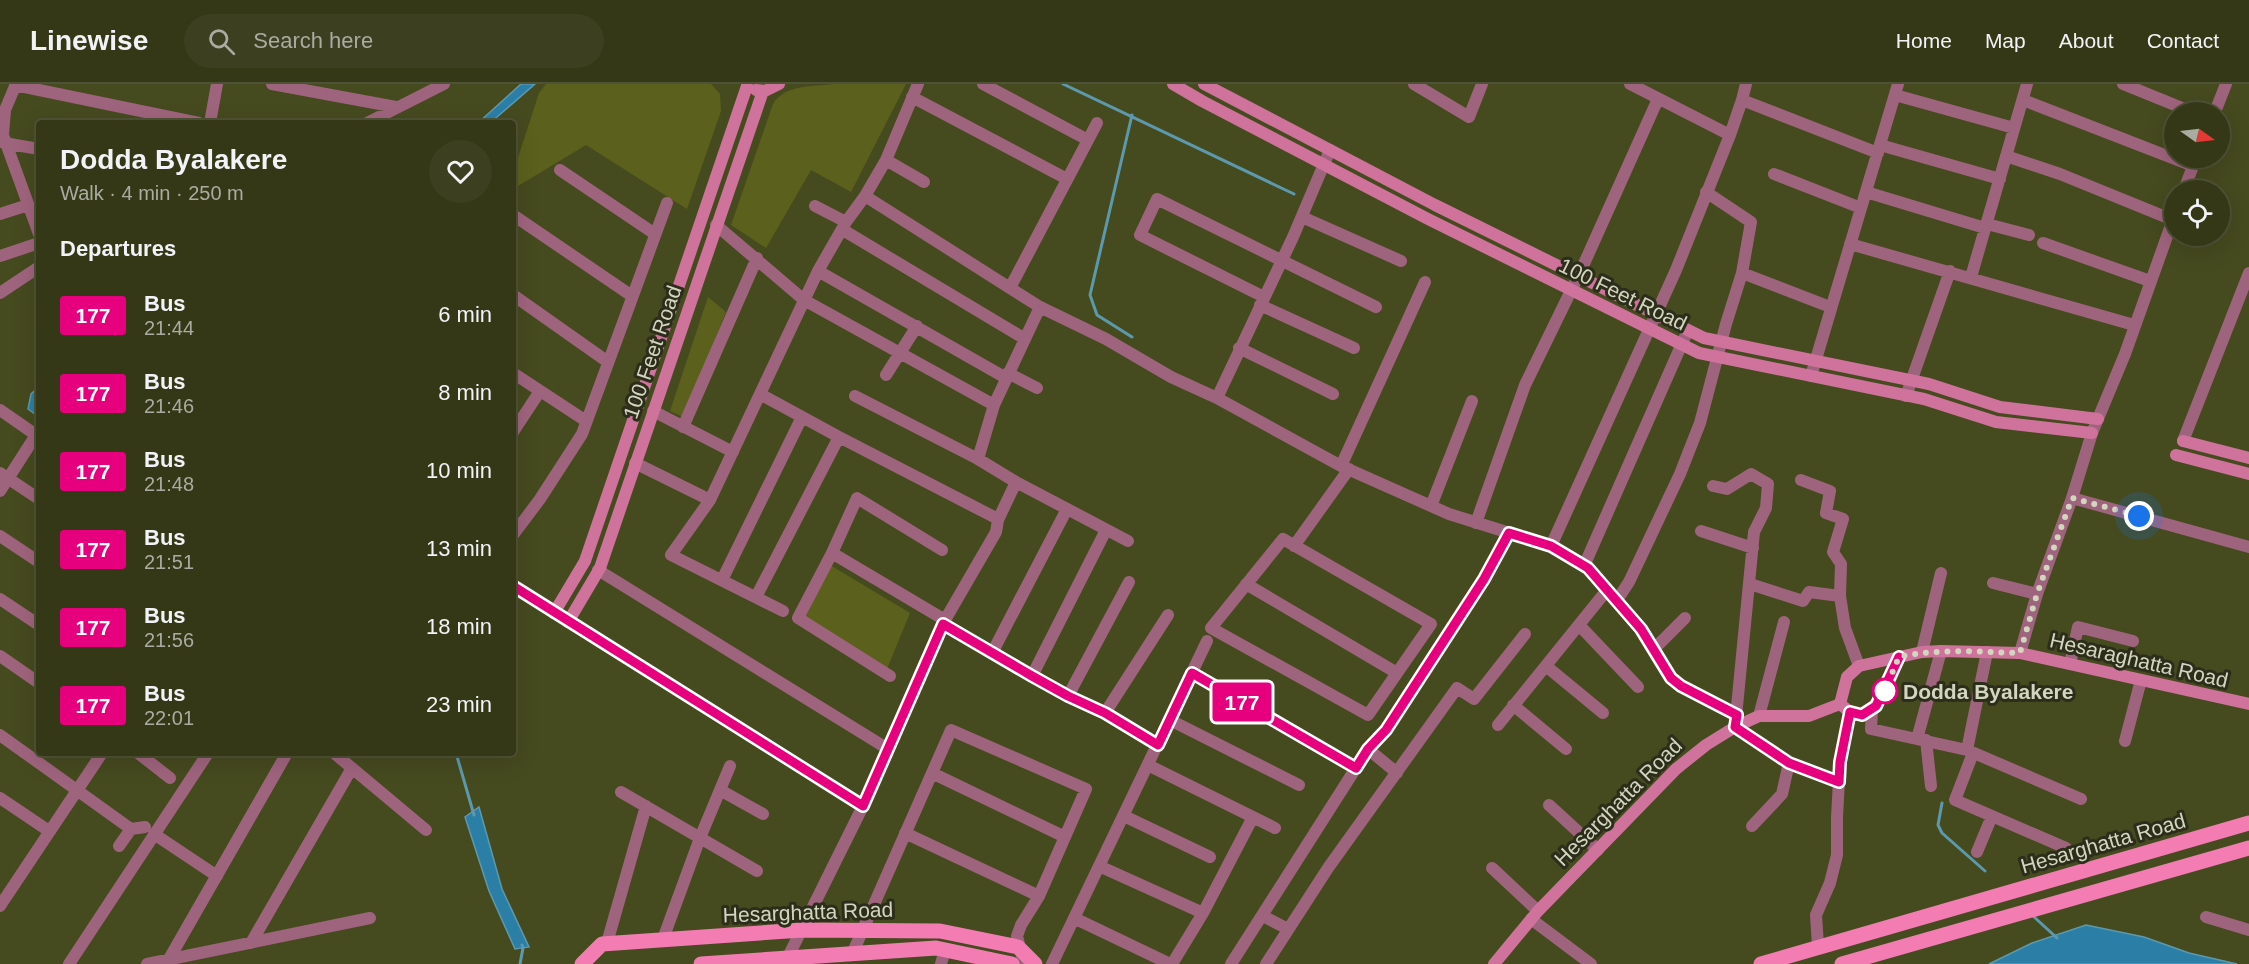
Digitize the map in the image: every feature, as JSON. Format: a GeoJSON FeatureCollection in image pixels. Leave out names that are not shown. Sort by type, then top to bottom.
{"type":"FeatureCollection","features":[{"type":"Feature","properties":{"kind":"main road"},"geometry":{"type":"LineString","coordinates":[[746,85],[762,91],[779,84]]}},
{"type":"Feature","properties":{"kind":"main road","name":"100 Feet Road"},"geometry":{"type":"LineString","coordinates":[[1173,84],[1324,165],[1699,353],[1924,399],[1996,423],[2092,433]]}},
{"type":"Feature","properties":{"kind":"main road","name":"100 Feet Road"},"geometry":{"type":"LineString","coordinates":[[554,613],[585,561],[746,85]]}},
{"type":"Feature","properties":{"kind":"main road","name":"100 Feet Road"},"geometry":{"type":"LineString","coordinates":[[1208,85],[1435,205],[1704,338],[1912,381],[2000,407],[2098,419]]}},
{"type":"Feature","properties":{"kind":"main road","name":"100 Feet Road"},"geometry":{"type":"LineString","coordinates":[[568,622],[598,570],[762,91]]}},
{"type":"Feature","properties":{"kind":"main road"},"geometry":{"type":"LineString","coordinates":[[2183,441],[2249,458]]}},
{"type":"Feature","properties":{"kind":"main road"},"geometry":{"type":"LineString","coordinates":[[2176,455],[2249,474]]}},
{"type":"Feature","properties":{"kind":"main road"},"geometry":{"type":"LineString","coordinates":[[1899,657],[1882,696],[1872,710],[1862,715],[1850,712],[1840,704],[1846,677],[1859,666],[1899,657],[1922,652],[2020,653]]}},
{"type":"Feature","properties":{"kind":"main road","name":"Hesaraghatta Road"},"geometry":{"type":"LineString","coordinates":[[2020,653],[2249,704]]}},
{"type":"Feature","properties":{"kind":"main road","name":"Hesarghatta Road"},"geometry":{"type":"LineString","coordinates":[[1494,964],[1534,915],[1676,769],[1736,721],[1759,716],[1809,717],[1840,704]]}},
{"type":"Feature","properties":{"kind":"main road","name":"Hesarghatta Road"},"geometry":{"type":"LineString","coordinates":[[1761,964],[2249,823]]}},
{"type":"Feature","properties":{"kind":"main road"},"geometry":{"type":"LineString","coordinates":[[1842,964],[2249,848]]}},
{"type":"Feature","properties":{"kind":"main road","name":"Hesarghatta Road"},"geometry":{"type":"LineString","coordinates":[[607,944],[802,930],[863,930],[940,931],[1018,947]]}},
{"type":"Feature","properties":{"kind":"main road"},"geometry":{"type":"LineString","coordinates":[[582,964],[602,944],[607,944]]}},
{"type":"Feature","properties":{"kind":"main road"},"geometry":{"type":"LineString","coordinates":[[1018,947],[1035,964]]}},
{"type":"Feature","properties":{"kind":"main road","name":"Hesarghatta Road"},"geometry":{"type":"LineString","coordinates":[[700,964],[936,948],[1012,964]]}},
{"type":"Feature","properties":{"kind":"street"},"geometry":{"type":"LineString","coordinates":[[211,120],[217,84]]}},
{"type":"Feature","properties":{"kind":"street"},"geometry":{"type":"LineString","coordinates":[[272,84],[342,90],[396,107]]}},
{"type":"Feature","properties":{"kind":"street"},"geometry":{"type":"LineString","coordinates":[[372,120],[444,84]]}},
{"type":"Feature","properties":{"kind":"street"},"geometry":{"type":"LineString","coordinates":[[783,611],[670,555],[710,500],[818,271],[886,160],[918,84]]}},
{"type":"Feature","properties":{"kind":"street"},"geometry":{"type":"LineString","coordinates":[[983,84],[1088,140]]}},
{"type":"Feature","properties":{"kind":"street"},"geometry":{"type":"LineString","coordinates":[[1414,84],[1469,117],[1482,84]]}},
{"type":"Feature","properties":{"kind":"street"},"geometry":{"type":"LineString","coordinates":[[1551,546],[1676,270],[1730,135],[1746,84]]}},
{"type":"Feature","properties":{"kind":"street"},"geometry":{"type":"LineString","coordinates":[[1971,277],[2027,84]]}},
{"type":"Feature","properties":{"kind":"street"},"geometry":{"type":"LineString","coordinates":[[2123,84],[2167,102]]}},
{"type":"Feature","properties":{"kind":"street"},"geometry":{"type":"LineString","coordinates":[[2219,102],[2226,84]]}},
{"type":"Feature","properties":{"kind":"street"},"geometry":{"type":"LineString","coordinates":[[36,222],[31,202],[5,160],[3,118],[7,101],[16,85],[185,120]]}},
{"type":"Feature","properties":{"kind":"street"},"geometry":{"type":"LineString","coordinates":[[1202,101],[1208,85]]}},
{"type":"Feature","properties":{"kind":"street"},"geometry":{"type":"LineString","coordinates":[[1636,85],[1658,99],[1730,135]]}},
{"type":"Feature","properties":{"kind":"street"},"geometry":{"type":"LineString","coordinates":[[1811,376],[1897,89],[2014,128]]}},
{"type":"Feature","properties":{"kind":"street"},"geometry":{"type":"LineString","coordinates":[[912,97],[1067,179]]}},
{"type":"Feature","properties":{"kind":"street"},"geometry":{"type":"LineString","coordinates":[[1476,523],[1525,385],[1578,276],[1658,99]]}},
{"type":"Feature","properties":{"kind":"street"},"geometry":{"type":"LineString","coordinates":[[1742,100],[1879,149],[2000,179]]}},
{"type":"Feature","properties":{"kind":"street"},"geometry":{"type":"LineString","coordinates":[[2023,100],[2164,151]]}},
{"type":"Feature","properties":{"kind":"street"},"geometry":{"type":"LineString","coordinates":[[1011,286],[1097,123]]}},
{"type":"Feature","properties":{"kind":"street"},"geometry":{"type":"LineString","coordinates":[[4,143],[36,148]]}},
{"type":"Feature","properties":{"kind":"street"},"geometry":{"type":"LineString","coordinates":[[1216,398],[1302,217],[1330,150]]}},
{"type":"Feature","properties":{"kind":"street"},"geometry":{"type":"LineString","coordinates":[[2006,156],[2164,213]]}},
{"type":"Feature","properties":{"kind":"street"},"geometry":{"type":"LineString","coordinates":[[886,160],[924,182]]}},
{"type":"Feature","properties":{"kind":"street"},"geometry":{"type":"LineString","coordinates":[[560,170],[655,234]]}},
{"type":"Feature","properties":{"kind":"street"},"geometry":{"type":"LineString","coordinates":[[1774,174],[1861,208]]}},
{"type":"Feature","properties":{"kind":"street"},"geometry":{"type":"LineString","coordinates":[[1617,600],[1629,582],[1680,474],[1700,423],[1742,273],[1751,222],[1706,192]]}},
{"type":"Feature","properties":{"kind":"street"},"geometry":{"type":"LineString","coordinates":[[1866,192],[1986,226],[2029,235]]}},
{"type":"Feature","properties":{"kind":"street"},"geometry":{"type":"LineString","coordinates":[[865,196],[1040,307],[1106,339],[1171,377],[1216,398],[1345,467],[1431,506],[1476,523],[1551,546],[1584,566],[1617,600],[1641,629],[1671,678],[1736,721],[1789,763],[1839,782]]}},
{"type":"Feature","properties":{"kind":"street"},"geometry":{"type":"LineString","coordinates":[[1354,348],[1140,235],[1157,199],[1376,307]]}},
{"type":"Feature","properties":{"kind":"street"},"geometry":{"type":"LineString","coordinates":[[0,214],[31,202]]}},
{"type":"Feature","properties":{"kind":"street"},"geometry":{"type":"LineString","coordinates":[[516,531],[582,434],[667,203]]}},
{"type":"Feature","properties":{"kind":"street"},"geometry":{"type":"LineString","coordinates":[[815,206],[1025,339]]}},
{"type":"Feature","properties":{"kind":"street"},"geometry":{"type":"LineString","coordinates":[[516,217],[632,296]]}},
{"type":"Feature","properties":{"kind":"street"},"geometry":{"type":"LineString","coordinates":[[1302,217],[1401,261]]}},
{"type":"Feature","properties":{"kind":"street"},"geometry":{"type":"LineString","coordinates":[[716,225],[804,300],[994,405]]}},
{"type":"Feature","properties":{"kind":"street"},"geometry":{"type":"LineString","coordinates":[[2043,243],[2150,281]]}},
{"type":"Feature","properties":{"kind":"street"},"geometry":{"type":"LineString","coordinates":[[0,256],[36,244]]}},
{"type":"Feature","properties":{"kind":"street"},"geometry":{"type":"LineString","coordinates":[[1850,244],[2134,325]]}},
{"type":"Feature","properties":{"kind":"street"},"geometry":{"type":"LineString","coordinates":[[2020,653],[2037,594],[2072,498],[2092,433],[2164,244]]}},
{"type":"Feature","properties":{"kind":"street"},"geometry":{"type":"LineString","coordinates":[[683,427],[757,258]]}},
{"type":"Feature","properties":{"kind":"street"},"geometry":{"type":"LineString","coordinates":[[0,293],[36,269]]}},
{"type":"Feature","properties":{"kind":"street"},"geometry":{"type":"LineString","coordinates":[[818,271],[1007,376],[1037,388]]}},
{"type":"Feature","properties":{"kind":"street"},"geometry":{"type":"LineString","coordinates":[[1906,396],[1950,271]]}},
{"type":"Feature","properties":{"kind":"street"},"geometry":{"type":"LineString","coordinates":[[1742,273],[1825,305]]}},
{"type":"Feature","properties":{"kind":"street"},"geometry":{"type":"LineString","coordinates":[[2183,441],[2249,273]]}},
{"type":"Feature","properties":{"kind":"street"},"geometry":{"type":"LineString","coordinates":[[1294,546],[1345,467],[1425,282]]}},
{"type":"Feature","properties":{"kind":"street"},"geometry":{"type":"LineString","coordinates":[[516,297],[608,362]]}},
{"type":"Feature","properties":{"kind":"street"},"geometry":{"type":"LineString","coordinates":[[978,459],[994,405],[1040,307]]}},
{"type":"Feature","properties":{"kind":"street"},"geometry":{"type":"LineString","coordinates":[[886,375],[917,326]]}},
{"type":"Feature","properties":{"kind":"street"},"geometry":{"type":"LineString","coordinates":[[1584,566],[1688,330]]}},
{"type":"Feature","properties":{"kind":"street"},"geometry":{"type":"LineString","coordinates":[[1239,348],[1333,394]]}},
{"type":"Feature","properties":{"kind":"street"},"geometry":{"type":"LineString","coordinates":[[516,375],[586,421]]}},
{"type":"Feature","properties":{"kind":"street"},"geometry":{"type":"LineString","coordinates":[[516,427],[540,391]]}},
{"type":"Feature","properties":{"kind":"street"},"geometry":{"type":"LineString","coordinates":[[760,394],[998,519]]}},
{"type":"Feature","properties":{"kind":"street"},"geometry":{"type":"LineString","coordinates":[[855,396],[978,459],[1016,482],[1128,541]]}},
{"type":"Feature","properties":{"kind":"street"},"geometry":{"type":"LineString","coordinates":[[1431,506],[1472,401]]}},
{"type":"Feature","properties":{"kind":"street"},"geometry":{"type":"LineString","coordinates":[[0,410],[36,435]]}},
{"type":"Feature","properties":{"kind":"street"},"geometry":{"type":"LineString","coordinates":[[653,411],[733,452]]}},
{"type":"Feature","properties":{"kind":"street"},"geometry":{"type":"LineString","coordinates":[[722,580],[802,417]]}},
{"type":"Feature","properties":{"kind":"street"},"geometry":{"type":"LineString","coordinates":[[756,597],[839,437]]}},
{"type":"Feature","properties":{"kind":"street"},"geometry":{"type":"LineString","coordinates":[[0,491],[4,475],[36,438]]}},
{"type":"Feature","properties":{"kind":"street"},"geometry":{"type":"LineString","coordinates":[[635,463],[710,500]]}},
{"type":"Feature","properties":{"kind":"street"},"geometry":{"type":"LineString","coordinates":[[1713,486],[1727,489],[1751,474],[1768,484],[1766,508],[1754,532],[1736,721]]}},
{"type":"Feature","properties":{"kind":"street"},"geometry":{"type":"LineString","coordinates":[[4,475],[36,497]]}},
{"type":"Feature","properties":{"kind":"street"},"geometry":{"type":"LineString","coordinates":[[1801,480],[1830,491],[1826,513],[1843,519],[1833,552],[1841,564],[1840,596],[1845,628],[1859,666]]}},
{"type":"Feature","properties":{"kind":"street"},"geometry":{"type":"LineString","coordinates":[[788,957],[863,806],[944,622],[996,532],[998,519],[1016,482]]}},
{"type":"Feature","properties":{"kind":"street"},"geometry":{"type":"LineString","coordinates":[[890,676],[798,618],[832,553],[857,498],[942,550]]}},
{"type":"Feature","properties":{"kind":"street"},"geometry":{"type":"LineString","coordinates":[[2072,498],[2249,547]]}},
{"type":"Feature","properties":{"kind":"street"},"geometry":{"type":"LineString","coordinates":[[992,653],[1067,509]]}},
{"type":"Feature","properties":{"kind":"street"},"geometry":{"type":"LineString","coordinates":[[1032,676],[1106,530]]}},
{"type":"Feature","properties":{"kind":"street"},"geometry":{"type":"LineString","coordinates":[[1701,531],[1753,548]]}},
{"type":"Feature","properties":{"kind":"street"},"geometry":{"type":"LineString","coordinates":[[1231,964],[1368,749],[1386,730],[1484,579],[1509,533]]}},
{"type":"Feature","properties":{"kind":"street"},"geometry":{"type":"LineString","coordinates":[[0,536],[36,560]]}},
{"type":"Feature","properties":{"kind":"street"},"geometry":{"type":"LineString","coordinates":[[1283,539],[1431,624],[1368,715],[1211,628],[1246,585],[1283,539]]}},
{"type":"Feature","properties":{"kind":"street"},"geometry":{"type":"LineString","coordinates":[[832,553],[992,653],[1068,696],[1105,713],[1158,745]]}},
{"type":"Feature","properties":{"kind":"street"},"geometry":{"type":"LineString","coordinates":[[598,570],[888,749]]}},
{"type":"Feature","properties":{"kind":"street"},"geometry":{"type":"LineString","coordinates":[[1922,652],[1941,573]]}},
{"type":"Feature","properties":{"kind":"street"},"geometry":{"type":"LineString","coordinates":[[1068,696],[1129,582]]}},
{"type":"Feature","properties":{"kind":"street"},"geometry":{"type":"LineString","coordinates":[[1993,583],[2037,594]]}},
{"type":"Feature","properties":{"kind":"street"},"geometry":{"type":"LineString","coordinates":[[1750,584],[1803,601],[1809,592],[1840,596]]}},
{"type":"Feature","properties":{"kind":"street"},"geometry":{"type":"LineString","coordinates":[[1246,585],[1397,673]]}},
{"type":"Feature","properties":{"kind":"street"},"geometry":{"type":"LineString","coordinates":[[516,588],[863,806]]}},
{"type":"Feature","properties":{"kind":"street"},"geometry":{"type":"LineString","coordinates":[[1498,724],[1607,590]]}},
{"type":"Feature","properties":{"kind":"street"},"geometry":{"type":"LineString","coordinates":[[0,599],[36,623]]}},
{"type":"Feature","properties":{"kind":"street"},"geometry":{"type":"LineString","coordinates":[[1105,713],[1168,615]]}},
{"type":"Feature","properties":{"kind":"street"},"geometry":{"type":"LineString","coordinates":[[1653,650],[1685,618]]}},
{"type":"Feature","properties":{"kind":"street"},"geometry":{"type":"LineString","coordinates":[[1759,716],[1784,622]]}},
{"type":"Feature","properties":{"kind":"street"},"geometry":{"type":"LineString","coordinates":[[1579,625],[1638,687]]}},
{"type":"Feature","properties":{"kind":"street"},"geometry":{"type":"LineString","coordinates":[[2070,664],[2078,627],[2133,641]]}},
{"type":"Feature","properties":{"kind":"street"},"geometry":{"type":"LineString","coordinates":[[1266,964],[1328,868],[1457,688],[1474,699],[1524,634]]}},
{"type":"Feature","properties":{"kind":"street"},"geometry":{"type":"LineString","coordinates":[[1052,964],[1207,641]]}},
{"type":"Feature","properties":{"kind":"street"},"geometry":{"type":"LineString","coordinates":[[1931,786],[1922,739],[1941,651]]}},
{"type":"Feature","properties":{"kind":"street"},"geometry":{"type":"LineString","coordinates":[[1987,652],[1970,751],[1954,800],[2066,848]]}},
{"type":"Feature","properties":{"kind":"street"},"geometry":{"type":"LineString","coordinates":[[0,656],[36,681]]}},
{"type":"Feature","properties":{"kind":"street"},"geometry":{"type":"LineString","coordinates":[[1546,666],[1603,714]]}},
{"type":"Feature","properties":{"kind":"street"},"geometry":{"type":"LineString","coordinates":[[1192,673],[1356,768]]}},
{"type":"Feature","properties":{"kind":"street"},"geometry":{"type":"LineString","coordinates":[[2125,741],[2141,680]]}},
{"type":"Feature","properties":{"kind":"street"},"geometry":{"type":"LineString","coordinates":[[1514,705],[1566,749]]}},
{"type":"Feature","properties":{"kind":"street"},"geometry":{"type":"LineString","coordinates":[[1872,710],[1871,729],[1970,751],[2081,799]]}},
{"type":"Feature","properties":{"kind":"street"},"geometry":{"type":"LineString","coordinates":[[1818,946],[1816,915],[1830,883],[1837,855],[1840,762],[1850,712]]}},
{"type":"Feature","properties":{"kind":"street"},"geometry":{"type":"LineString","coordinates":[[1170,720],[1299,784]]}},
{"type":"Feature","properties":{"kind":"street"},"geometry":{"type":"LineString","coordinates":[[853,952],[951,730],[1086,789],[1039,896],[1017,936],[1024,964]]}},
{"type":"Feature","properties":{"kind":"street"},"geometry":{"type":"LineString","coordinates":[[0,735],[131,828],[150,831],[217,876]]}},
{"type":"Feature","properties":{"kind":"street"},"geometry":{"type":"LineString","coordinates":[[1368,749],[1397,773]]}},
{"type":"Feature","properties":{"kind":"street"},"geometry":{"type":"LineString","coordinates":[[0,906],[100,756]]}},
{"type":"Feature","properties":{"kind":"street"},"geometry":{"type":"LineString","coordinates":[[142,756],[170,778]]}},
{"type":"Feature","properties":{"kind":"street"},"geometry":{"type":"LineString","coordinates":[[69,964],[150,831],[206,756]]}},
{"type":"Feature","properties":{"kind":"street"},"geometry":{"type":"LineString","coordinates":[[170,959],[284,756]]}},
{"type":"Feature","properties":{"kind":"street"},"geometry":{"type":"LineString","coordinates":[[338,756],[426,830]]}},
{"type":"Feature","properties":{"kind":"street"},"geometry":{"type":"LineString","coordinates":[[1752,826],[1782,794],[1789,763]]}},
{"type":"Feature","properties":{"kind":"street"},"geometry":{"type":"LineString","coordinates":[[1148,765],[1275,828]]}},
{"type":"Feature","properties":{"kind":"street"},"geometry":{"type":"LineString","coordinates":[[663,939],[700,838],[730,766]]}},
{"type":"Feature","properties":{"kind":"street"},"geometry":{"type":"LineString","coordinates":[[251,943],[352,768]]}},
{"type":"Feature","properties":{"kind":"street"},"geometry":{"type":"LineString","coordinates":[[932,773],[1065,837]]}},
{"type":"Feature","properties":{"kind":"street"},"geometry":{"type":"LineString","coordinates":[[720,790],[763,814]]}},
{"type":"Feature","properties":{"kind":"street"},"geometry":{"type":"LineString","coordinates":[[621,792],[757,871]]}},
{"type":"Feature","properties":{"kind":"street"},"geometry":{"type":"LineString","coordinates":[[0,798],[49,831]]}},
{"type":"Feature","properties":{"kind":"street"},"geometry":{"type":"LineString","coordinates":[[1549,805],[1598,850]]}},
{"type":"Feature","properties":{"kind":"street"},"geometry":{"type":"LineString","coordinates":[[607,944],[646,806]]}},
{"type":"Feature","properties":{"kind":"street"},"geometry":{"type":"LineString","coordinates":[[1124,816],[1210,857]]}},
{"type":"Feature","properties":{"kind":"street"},"geometry":{"type":"LineString","coordinates":[[1977,852],[1992,816]]}},
{"type":"Feature","properties":{"kind":"street"},"geometry":{"type":"LineString","coordinates":[[1074,918],[1171,964],[1203,913],[1253,817]]}},
{"type":"Feature","properties":{"kind":"street"},"geometry":{"type":"LineString","coordinates":[[119,846],[131,828]]}},
{"type":"Feature","properties":{"kind":"street"},"geometry":{"type":"LineString","coordinates":[[905,833],[1039,896]]}},
{"type":"Feature","properties":{"kind":"street"},"geometry":{"type":"LineString","coordinates":[[1099,866],[1203,913]]}},
{"type":"Feature","properties":{"kind":"street"},"geometry":{"type":"LineString","coordinates":[[1492,868],[1534,915],[1592,964]]}},
{"type":"Feature","properties":{"kind":"street"},"geometry":{"type":"LineString","coordinates":[[1263,916],[1288,929]]}},
{"type":"Feature","properties":{"kind":"street"},"geometry":{"type":"LineString","coordinates":[[2206,917],[2249,930]]}},
{"type":"Feature","properties":{"kind":"street"},"geometry":{"type":"LineString","coordinates":[[147,964],[370,918]]}},
{"type":"Feature","properties":{"kind":"green space"},"geometry":{"type":"Polygon","coordinates":[[[546,84],[711,84],[720,94],[721,111],[687,209],[586,145],[516,187],[516,164],[539,93],[546,84]]]}},
{"type":"Feature","properties":{"kind":"green space"},"geometry":{"type":"Polygon","coordinates":[[[833,84],[906,84],[851,192],[811,170],[766,248],[731,225],[773,104],[784,93],[792,90],[833,84]]]}},
{"type":"Feature","properties":{"kind":"green space"},"geometry":{"type":"Polygon","coordinates":[[[708,297],[726,312],[683,417],[670,411],[708,297]]]}},
{"type":"Feature","properties":{"kind":"green space"},"geometry":{"type":"Polygon","coordinates":[[[830,565],[910,613],[887,669],[805,618],[830,565]]]}},
{"type":"Feature","properties":{"kind":"water"},"geometry":{"type":"Polygon","coordinates":[[[521,84],[535,84],[493,120],[481,120],[521,84]]]}},
{"type":"Feature","properties":{"kind":"water"},"geometry":{"type":"Polygon","coordinates":[[[36,390],[36,415],[28,409],[31,394],[36,390]]]}},
{"type":"Feature","properties":{"kind":"water"},"geometry":{"type":"Polygon","coordinates":[[[479,807],[502,889],[529,947],[515,949],[489,891],[465,817],[479,807]]]}},
{"type":"Feature","properties":{"kind":"water"},"geometry":{"type":"Polygon","coordinates":[[[2086,925],[2144,937],[2189,953],[2237,964],[1989,964],[2032,943],[2086,925]]]}},
{"type":"Feature","properties":{"kind":"waterway"},"geometry":{"type":"LineString","coordinates":[[1063,84],[1294,194]]}},
{"type":"Feature","properties":{"kind":"waterway"},"geometry":{"type":"LineString","coordinates":[[1132,115],[1090,295],[1097,315],[1132,337]]}},
{"type":"Feature","properties":{"kind":"waterway"},"geometry":{"type":"LineString","coordinates":[[457,756],[474,815]]}},
{"type":"Feature","properties":{"kind":"waterway"},"geometry":{"type":"LineString","coordinates":[[1942,803],[1938,825],[1942,833],[1985,871]]}},
{"type":"Feature","properties":{"kind":"waterway"},"geometry":{"type":"LineString","coordinates":[[2033,916],[2057,938]]}},
{"type":"Feature","properties":{"kind":"waterway"},"geometry":{"type":"LineString","coordinates":[[520,964],[522,945]]}},
{"type":"Feature","properties":{"kind":"bus line","name":"177"},"geometry":{"type":"LineString","coordinates":[[516,588],[863,806],[943,624],[1068,696],[1105,713],[1158,745],[1192,673],[1356,768],[1368,749],[1386,730],[1484,579],[1509,533],[1551,546],[1588,568],[1641,629],[1671,678],[1681,686],[1737,715],[1735,727],[1789,763],[1839,782],[1840,762],[1850,712],[1862,715],[1876,706],[1899,657]]}},
{"type":"Feature","properties":{"kind":"place","name":"Dodda Byalakere"},"geometry":{"type":"Point","coordinates":[1885,691]}},
{"type":"Feature","properties":{"kind":"route"},"geometry":{"type":"LineString","coordinates":[[1885,691],[1882,696],[1899,657],[1941,651],[2020,653],[2037,594],[2072,498],[2139,516]]}}]}
